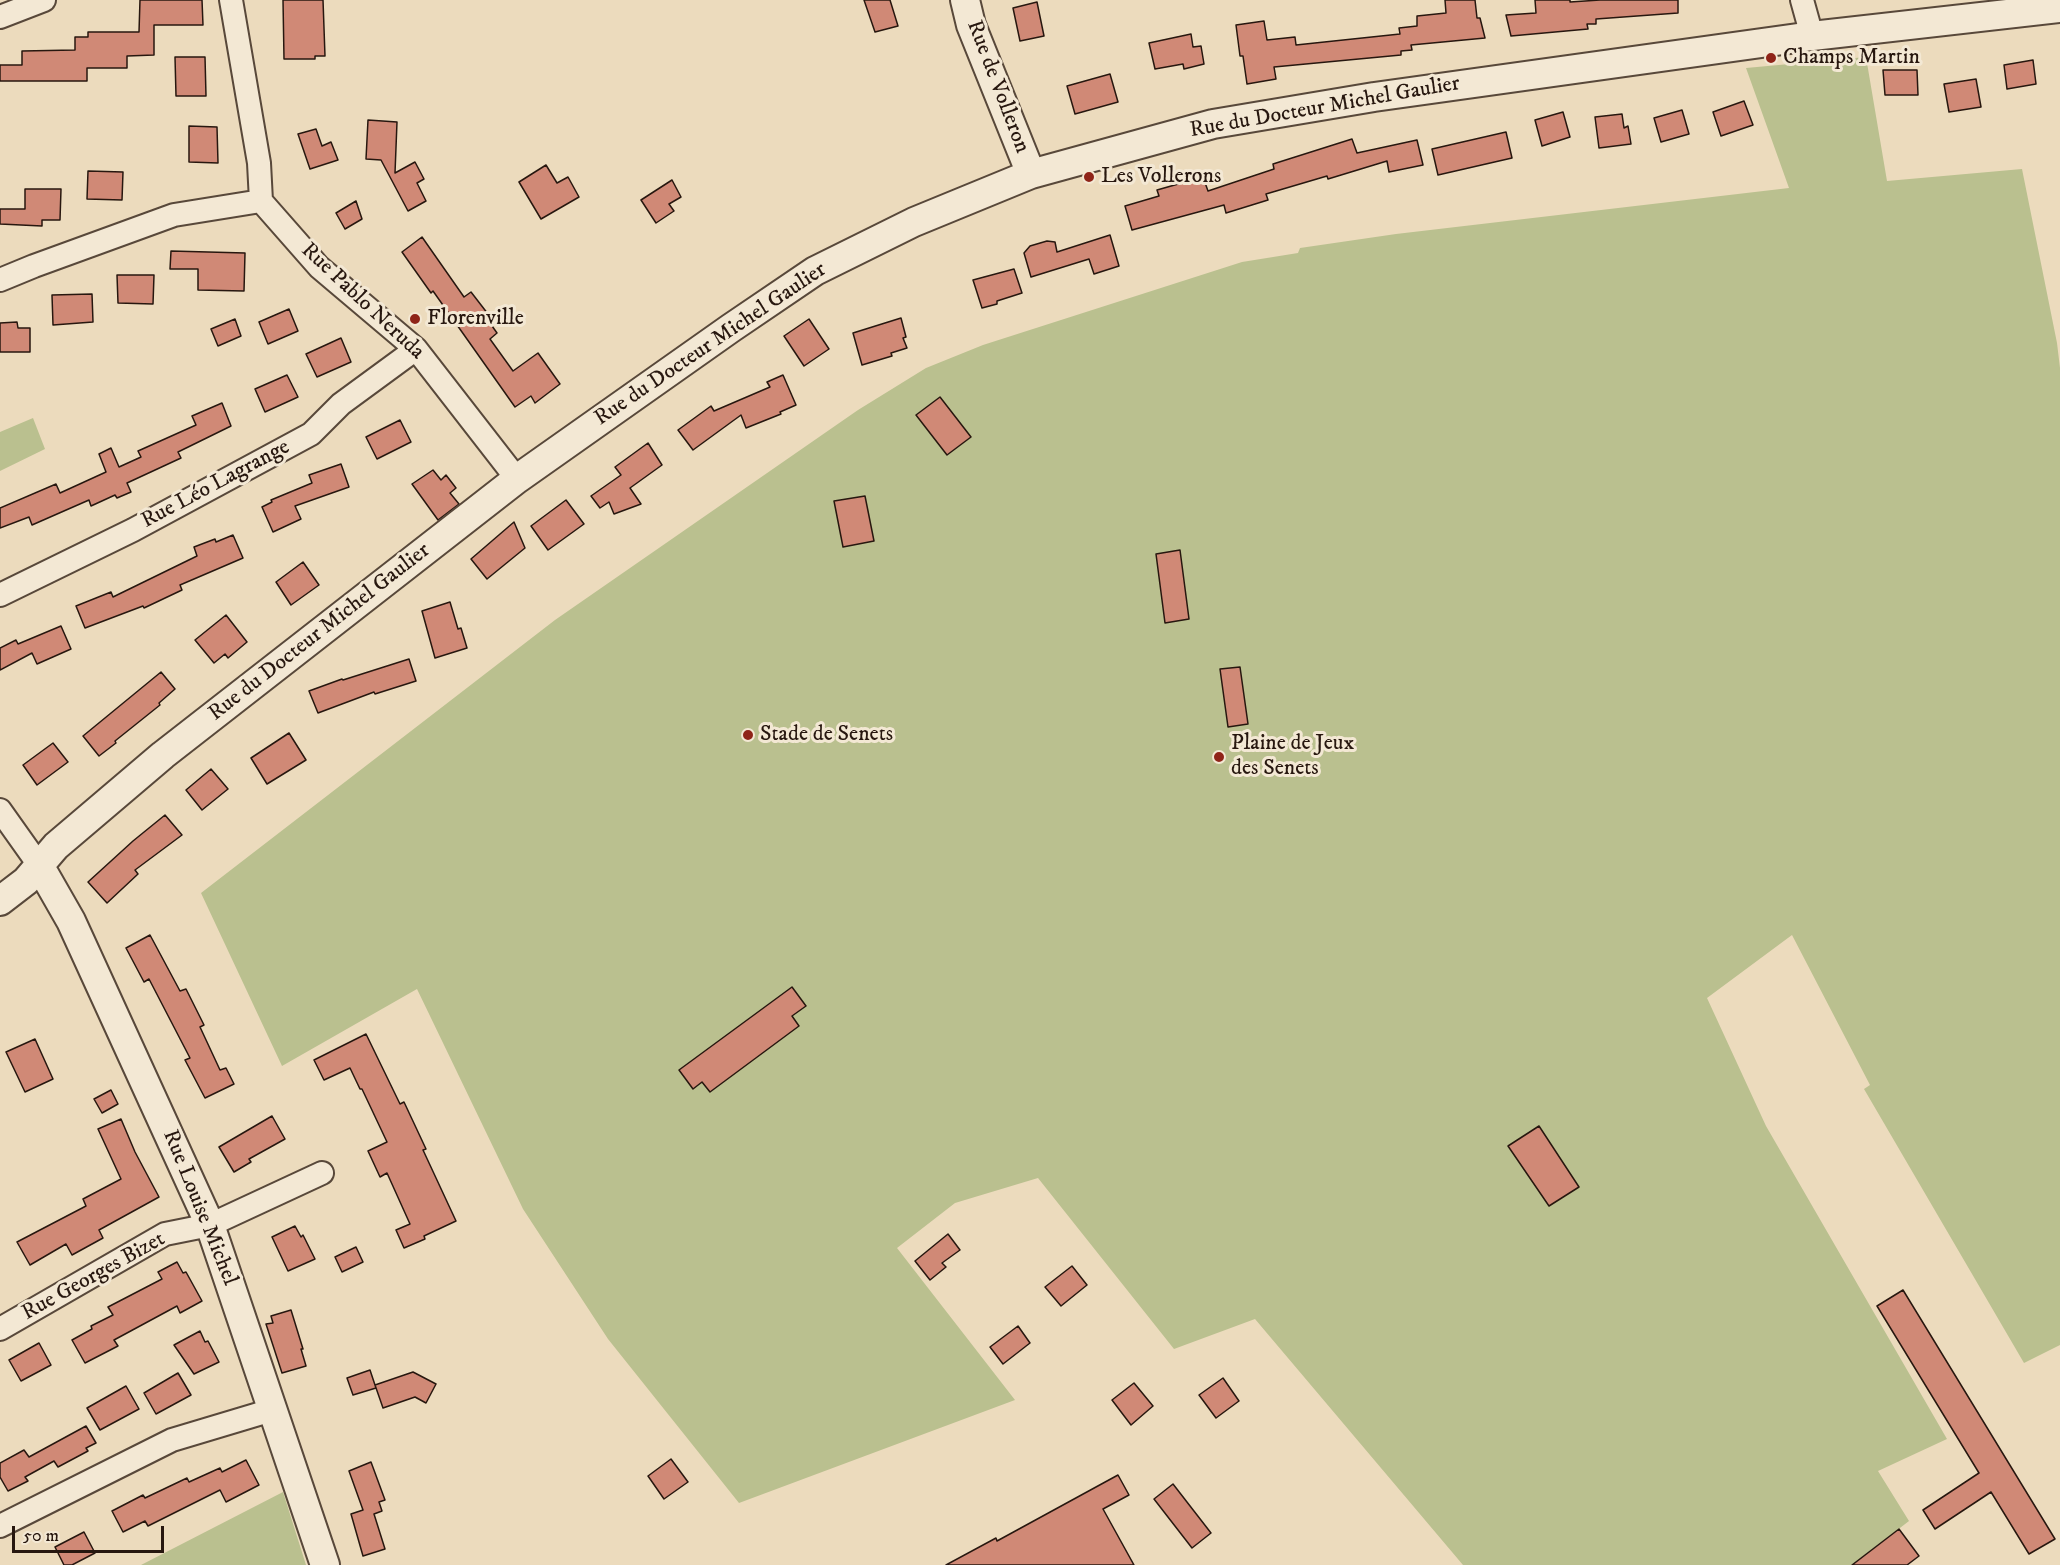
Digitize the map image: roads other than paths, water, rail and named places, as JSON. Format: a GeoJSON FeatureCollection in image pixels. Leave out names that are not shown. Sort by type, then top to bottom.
{"type":"FeatureCollection","features":[{"type":"Feature","properties":{"kind":"street"},"geometry":{"type":"LineString","coordinates":[[0,17],[44,0]]}},
{"type":"Feature","properties":{"kind":"street"},"geometry":{"type":"LineString","coordinates":[[0,280],[174,215],[261,201],[260,162],[231,0]]}},
{"type":"Feature","properties":{"kind":"street","name":"Rue de Volleron"},"geometry":{"type":"LineString","coordinates":[[965,0],[971,25],[1031,174]]}},
{"type":"Feature","properties":{"kind":"street"},"geometry":{"type":"LineString","coordinates":[[1802,0],[1812,36]]}},
{"type":"Feature","properties":{"kind":"street","name":"Rue du Docteur Michel Gaulier"},"geometry":{"type":"LineString","coordinates":[[0,901],[26,881],[57,846],[163,755],[517,479],[815,271],[914,222],[1031,174],[1213,124],[1374,97],[1812,36],[2060,8]]}},
{"type":"Feature","properties":{"kind":"street","name":"Rue Pablo Neruda"},"geometry":{"type":"LineString","coordinates":[[261,201],[319,267],[416,349],[517,479]]}},
{"type":"Feature","properties":{"kind":"street","name":"Rue Léo Lagrange"},"geometry":{"type":"LineString","coordinates":[[0,595],[133,530],[310,434],[341,404],[416,349]]}},
{"type":"Feature","properties":{"kind":"street"},"geometry":{"type":"LineString","coordinates":[[0,810],[39,865]]}},
{"type":"Feature","properties":{"kind":"street","name":"Rue Louise Michel"},"geometry":{"type":"LineString","coordinates":[[39,865],[71,921],[210,1225],[325,1565]]}},
{"type":"Feature","properties":{"kind":"street","name":"Rue Georges Bizet"},"geometry":{"type":"LineString","coordinates":[[0,1329],[165,1234],[210,1225],[322,1173]]}},
{"type":"Feature","properties":{"kind":"street"},"geometry":{"type":"LineString","coordinates":[[0,1526],[172,1440],[272,1410]]}},
{"type":"Feature","properties":{"kind":"place","name":"Champs Martin"},"geometry":{"type":"Point","coordinates":[1771,58]}},
{"type":"Feature","properties":{"kind":"place","name":"Les Vollerons"},"geometry":{"type":"Point","coordinates":[1089,177]}},
{"type":"Feature","properties":{"kind":"place","name":"Florenville"},"geometry":{"type":"Point","coordinates":[415,319]}},
{"type":"Feature","properties":{"kind":"place","name":"Stade de Senets"},"geometry":{"type":"Point","coordinates":[748,735]}},
{"type":"Feature","properties":{"kind":"place","name":"Plaine de Jeux des Senets"},"geometry":{"type":"Point","coordinates":[1219,757]}}]}
